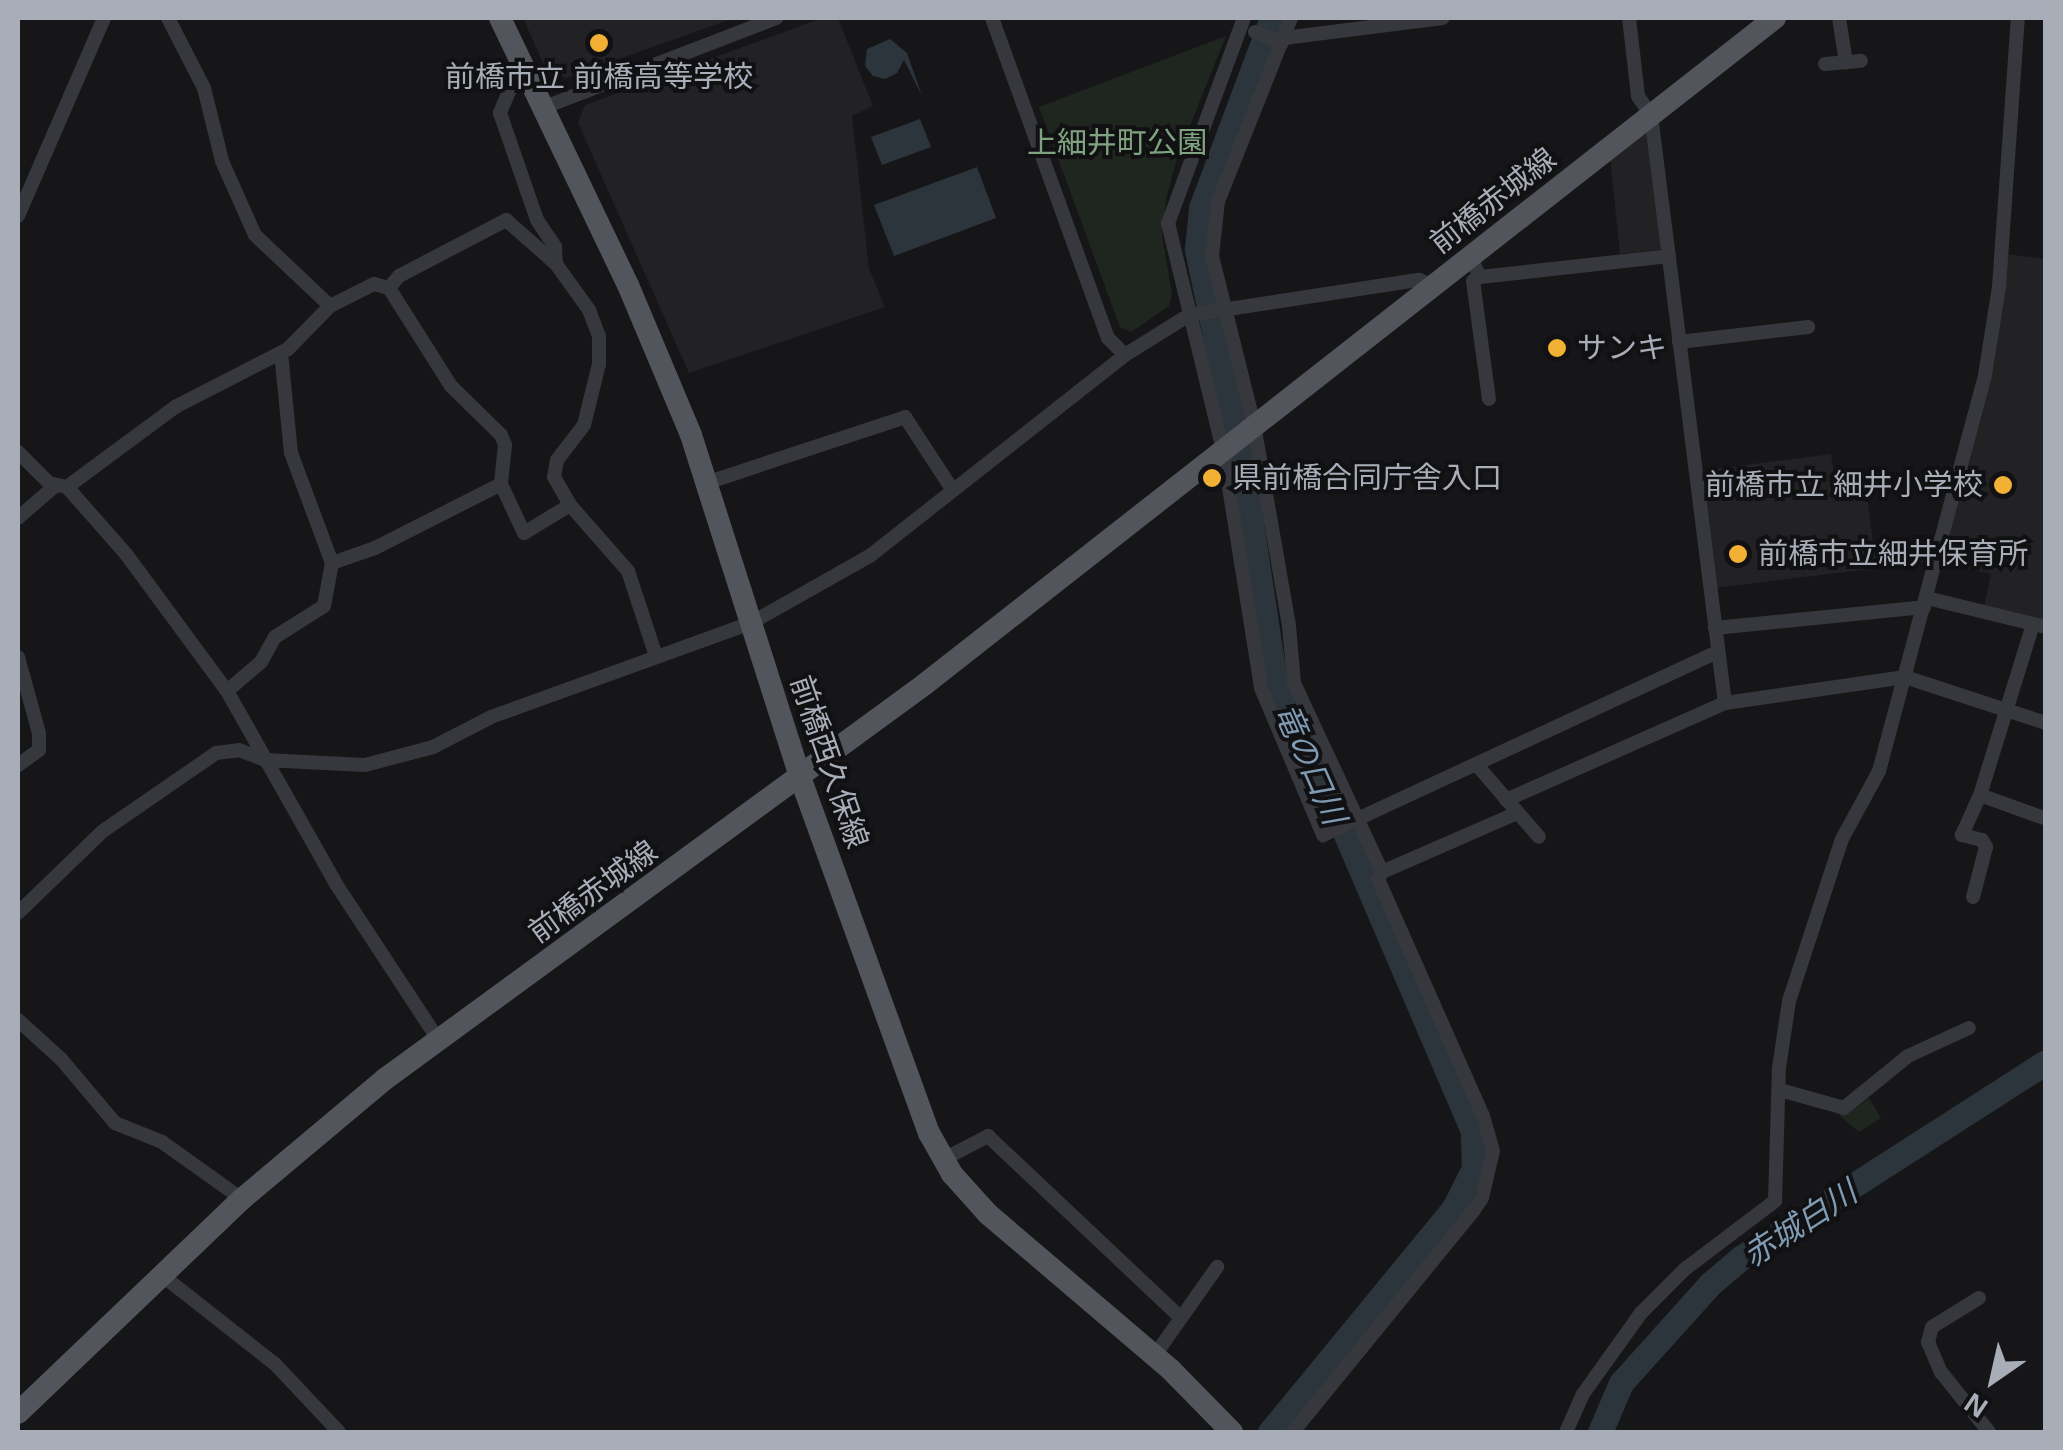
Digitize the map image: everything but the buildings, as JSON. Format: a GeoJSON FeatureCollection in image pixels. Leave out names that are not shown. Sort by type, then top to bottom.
{"type":"FeatureCollection","features":[{"type":"Feature","properties":{"kind":"main road","name":"前橋西久保線"},"geometry":{"type":"LineString","coordinates":[[500,18],[628,285],[706,483],[800,776],[929,1132],[944,1159],[988,1214],[1155,1355],[1232,1432]]}},
{"type":"Feature","properties":{"kind":"main road","name":"前橋赤城線"},"geometry":{"type":"LineString","coordinates":[[18,1413],[242,1199],[438,1039],[800,776],[1433,286],[1475,267],[1651,115],[1775,18]]}},
{"type":"Feature","properties":{"kind":"street"},"geometry":{"type":"LineString","coordinates":[[18,216],[104,18]]}},
{"type":"Feature","properties":{"kind":"street"},"geometry":{"type":"LineString","coordinates":[[168,18],[204,88],[222,161],[255,235],[330,306]]}},
{"type":"Feature","properties":{"kind":"street"},"geometry":{"type":"LineString","coordinates":[[542,108],[776,18]]}},
{"type":"Feature","properties":{"kind":"street"},"geometry":{"type":"LineString","coordinates":[[992,18],[1108,338],[1125,355]]}},
{"type":"Feature","properties":{"kind":"street"},"geometry":{"type":"LineString","coordinates":[[1244,18],[1168,223],[1225,448],[1261,688],[1324,835],[1718,652]]}},
{"type":"Feature","properties":{"kind":"street"},"geometry":{"type":"LineString","coordinates":[[1291,18],[1218,201],[1212,256],[1251,428],[1288,626],[1294,683],[1354,820],[1382,872]]}},
{"type":"Feature","properties":{"kind":"street"},"geometry":{"type":"LineString","coordinates":[[1255,32],[1281,41],[1443,18]]}},
{"type":"Feature","properties":{"kind":"street"},"geometry":{"type":"LineString","coordinates":[[1628,18],[1638,96],[1651,115],[1725,703]]}},
{"type":"Feature","properties":{"kind":"street"},"geometry":{"type":"LineString","coordinates":[[1825,64],[1854,62],[1839,18]]}},
{"type":"Feature","properties":{"kind":"street"},"geometry":{"type":"LineString","coordinates":[[1566,1432],[1583,1394],[1641,1314],[1685,1268],[1775,1201],[1789,1001],[1842,838],[1879,771],[1985,375],[1999,287],[2018,18]]}},
{"type":"Feature","properties":{"kind":"street"},"geometry":{"type":"LineString","coordinates":[[528,78],[510,89],[500,113],[537,220],[555,247],[556,264]]}},
{"type":"Feature","properties":{"kind":"street"},"geometry":{"type":"LineString","coordinates":[[389,288],[399,276],[506,220],[556,264],[589,310],[599,336],[599,364],[584,425],[557,460],[554,477],[570,505],[628,571],[656,656]]}},
{"type":"Feature","properties":{"kind":"street"},"geometry":{"type":"LineString","coordinates":[[1489,400],[1475,267],[1669,256]]}},
{"type":"Feature","properties":{"kind":"street"},"geometry":{"type":"LineString","coordinates":[[18,914],[102,830],[216,754],[239,750],[265,760],[365,765],[433,747],[491,717],[751,623],[871,555],[952,488],[1111,370],[1125,355],[1189,316],[1419,280],[1433,286]]}},
{"type":"Feature","properties":{"kind":"street"},"geometry":{"type":"LineString","coordinates":[[18,518],[175,407],[281,353],[330,306],[374,284],[389,288],[451,386],[501,435],[505,444],[501,484],[524,533],[570,505]]}},
{"type":"Feature","properties":{"kind":"street"},"geometry":{"type":"LineString","coordinates":[[1680,342],[1808,327]]}},
{"type":"Feature","properties":{"kind":"street"},"geometry":{"type":"LineString","coordinates":[[227,691],[261,662],[276,637],[324,606],[332,563],[290,453],[281,353]]}},
{"type":"Feature","properties":{"kind":"street"},"geometry":{"type":"LineString","coordinates":[[706,483],[904,418],[912,422],[952,488]]}},
{"type":"Feature","properties":{"kind":"street"},"geometry":{"type":"LineString","coordinates":[[18,452],[62,486],[126,554],[227,691],[336,884],[438,1039]]}},
{"type":"Feature","properties":{"kind":"street"},"geometry":{"type":"LineString","coordinates":[[332,563],[375,548],[501,484]]}},
{"type":"Feature","properties":{"kind":"street"},"geometry":{"type":"LineString","coordinates":[[1716,628],[1925,602],[2039,626],[2006,710],[1980,795],[1962,835],[1982,840],[1986,847],[1973,896]]}},
{"type":"Feature","properties":{"kind":"street"},"geometry":{"type":"LineString","coordinates":[[18,657],[40,732],[39,750],[18,765]]}},
{"type":"Feature","properties":{"kind":"street"},"geometry":{"type":"LineString","coordinates":[[1506,800],[1725,703],[1905,677],[2046,723]]}},
{"type":"Feature","properties":{"kind":"street"},"geometry":{"type":"LineString","coordinates":[[1476,764],[1539,836]]}},
{"type":"Feature","properties":{"kind":"street"},"geometry":{"type":"LineString","coordinates":[[1980,795],[2044,818]]}},
{"type":"Feature","properties":{"kind":"street"},"geometry":{"type":"LineString","coordinates":[[1293,1432],[1474,1210],[1482,1198],[1493,1152],[1483,1116],[1378,879],[1382,872],[1517,812]]}},
{"type":"Feature","properties":{"kind":"street"},"geometry":{"type":"LineString","coordinates":[[18,1020],[61,1059],[115,1123],[162,1142],[242,1199]]}},
{"type":"Feature","properties":{"kind":"street"},"geometry":{"type":"LineString","coordinates":[[1780,1090],[1844,1108],[1908,1056],[1969,1028]]}},
{"type":"Feature","properties":{"kind":"street"},"geometry":{"type":"LineString","coordinates":[[944,1159],[988,1136],[1180,1317]]}},
{"type":"Feature","properties":{"kind":"street"},"geometry":{"type":"LineString","coordinates":[[1155,1355],[1217,1267]]}},
{"type":"Feature","properties":{"kind":"street"},"geometry":{"type":"LineString","coordinates":[[163,1276],[274,1364],[339,1432]]}},
{"type":"Feature","properties":{"kind":"street"},"geometry":{"type":"LineString","coordinates":[[1979,1298],[1932,1327],[1928,1342],[1941,1372],[1989,1432]]}},
{"type":"Feature","properties":{"kind":"shaded area","name":"前橋市立 前橋高等学校"},"geometry":{"type":"Polygon","coordinates":[[[523,18],[734,18],[566,78],[545,68],[523,18]]]}},
{"type":"Feature","properties":{"kind":"shaded area"},"geometry":{"type":"Polygon","coordinates":[[[822,18],[838,18],[873,106],[852,116],[869,269],[885,307],[689,373],[578,123],[585,105],[822,18]]]}},
{"type":"Feature","properties":{"kind":"shaded area"},"geometry":{"type":"Polygon","coordinates":[[[890,39],[907,53],[922,96],[904,60],[897,73],[885,79],[873,76],[865,66],[867,49],[890,39]]]}},
{"type":"Feature","properties":{"kind":"shaded area"},"geometry":{"type":"Polygon","coordinates":[[[920,119],[931,147],[882,165],[871,137],[920,119]]]}},
{"type":"Feature","properties":{"kind":"shaded area"},"geometry":{"type":"Polygon","coordinates":[[[1650,126],[1665,249],[1620,254],[1610,157],[1650,126]]]}},
{"type":"Feature","properties":{"kind":"shaded area"},"geometry":{"type":"Polygon","coordinates":[[[977,167],[996,218],[894,256],[874,205],[977,167]]]}},
{"type":"Feature","properties":{"kind":"shaded area","name":"前橋市立 細井小学校"},"geometry":{"type":"Polygon","coordinates":[[[2006,254],[2045,259],[2045,620],[1984,607],[1991,574],[1940,562],[1994,365],[2006,254]]]}},
{"type":"Feature","properties":{"kind":"shaded area"},"geometry":{"type":"Polygon","coordinates":[[[1831,454],[1835,482],[1865,480],[1874,549],[1930,546],[1927,562],[1716,588],[1700,471],[1831,454]]]}},
{"type":"Feature","properties":{"kind":"green space","name":"上細井町公園"},"geometry":{"type":"Polygon","coordinates":[[[1226,36],[1178,155],[1166,199],[1162,235],[1172,294],[1169,306],[1131,332],[1120,327],[1039,107],[1226,36]]]}},
{"type":"Feature","properties":{"kind":"green space"},"geometry":{"type":"Polygon","coordinates":[[[1869,1098],[1881,1118],[1859,1132],[1839,1115],[1848,1114],[1869,1098]]]}},
{"type":"Feature","properties":{"kind":"waterway","name":"竜の口川"},"geometry":{"type":"LineString","coordinates":[[1270,1432],[1454,1208],[1474,1168],[1473,1131],[1332,802],[1276,689],[1242,465],[1197,249],[1201,208],[1272,18]]}},
{"type":"Feature","properties":{"kind":"waterway","name":"赤城白川"},"geometry":{"type":"LineString","coordinates":[[1600,1432],[1621,1383],[1710,1284],[1742,1257],[2046,1062]]}},
{"type":"Feature","properties":{"kind":"place","name":"前橋市立 前橋高等学校"},"geometry":{"type":"Point","coordinates":[599,43]}},
{"type":"Feature","properties":{"kind":"place","name":"サンキ"},"geometry":{"type":"Point","coordinates":[1557,348]}},
{"type":"Feature","properties":{"kind":"place","name":"県前橋合同庁舎入口"},"geometry":{"type":"Point","coordinates":[1212,478]}},
{"type":"Feature","properties":{"kind":"place","name":"前橋市立 細井小学校"},"geometry":{"type":"Point","coordinates":[2003,485]}},
{"type":"Feature","properties":{"kind":"place","name":"前橋市立細井保育所"},"geometry":{"type":"Point","coordinates":[1738,554]}}]}
